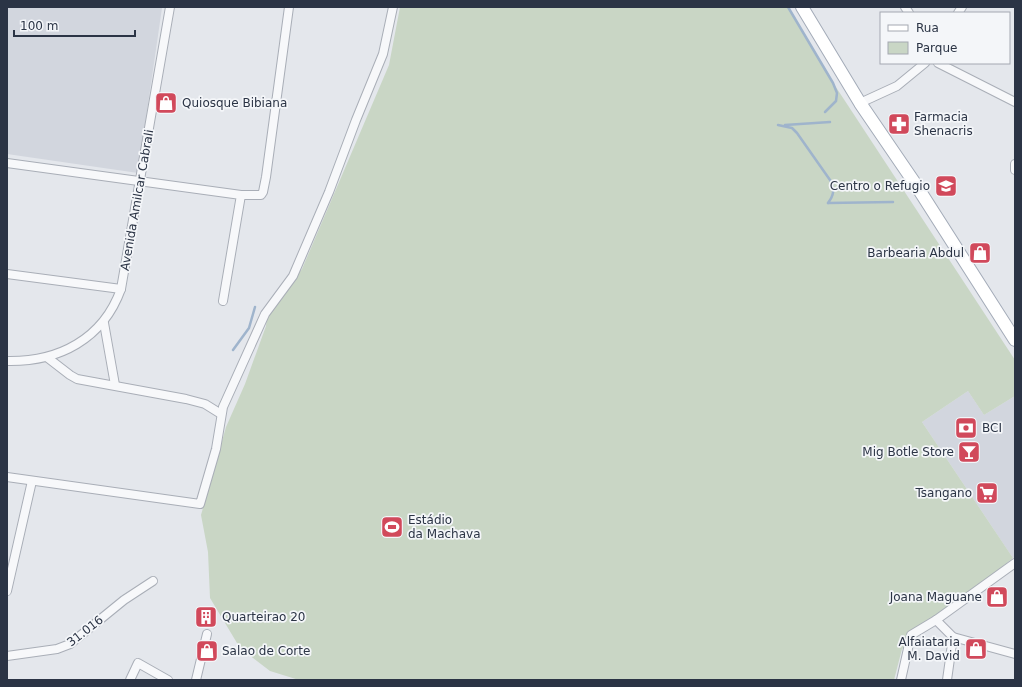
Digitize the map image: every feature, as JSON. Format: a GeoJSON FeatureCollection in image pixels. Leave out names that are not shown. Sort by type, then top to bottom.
{"type":"FeatureCollection","features":[{"type":"Feature","properties":{"kind":"main road"},"geometry":{"type":"LineString","coordinates":[[802,7],[860,103],[916,185],[1015,340]]}},
{"type":"Feature","properties":{"kind":"street","name":"Avenida Amilcar Cabrali"},"geometry":{"type":"LineString","coordinates":[[48,358],[83,340],[104,323],[122,289],[170,7]]}},
{"type":"Feature","properties":{"kind":"street"},"geometry":{"type":"LineString","coordinates":[[7,163],[257,196],[263,192],[265,188],[289,7]]}},
{"type":"Feature","properties":{"kind":"street"},"geometry":{"type":"LineString","coordinates":[[7,477],[109,490],[200,504],[216,449],[221,414],[261,323],[293,276],[329,192],[383,54],[393,7]]}},
{"type":"Feature","properties":{"kind":"street"},"geometry":{"type":"LineString","coordinates":[[860,103],[897,86],[924,64]]}},
{"type":"Feature","properties":{"kind":"street"},"geometry":{"type":"LineString","coordinates":[[940,64],[1015,102]]}},
{"type":"Feature","properties":{"kind":"street"},"geometry":{"type":"LineString","coordinates":[[1015,164],[1015,170]]}},
{"type":"Feature","properties":{"kind":"street"},"geometry":{"type":"LineString","coordinates":[[223,301],[241,195]]}},
{"type":"Feature","properties":{"kind":"street"},"geometry":{"type":"LineString","coordinates":[[7,274],[122,289]]}},
{"type":"Feature","properties":{"kind":"street"},"geometry":{"type":"LineString","coordinates":[[104,323],[115,386]]}},
{"type":"Feature","properties":{"kind":"street"},"geometry":{"type":"LineString","coordinates":[[7,361],[48,358],[76,378],[205,404],[221,414]]}},
{"type":"Feature","properties":{"kind":"street"},"geometry":{"type":"LineString","coordinates":[[7,592],[32,481]]}},
{"type":"Feature","properties":{"kind":"street"},"geometry":{"type":"LineString","coordinates":[[901,680],[911,635],[936,620],[1015,563]]}},
{"type":"Feature","properties":{"kind":"street","name":"31.016"},"geometry":{"type":"LineString","coordinates":[[7,656],[57,650],[70,644],[114,608],[153,581]]}},
{"type":"Feature","properties":{"kind":"street"},"geometry":{"type":"LineString","coordinates":[[936,620],[953,637],[1015,654]]}},
{"type":"Feature","properties":{"kind":"street"},"geometry":{"type":"LineString","coordinates":[[196,680],[207,634]]}},
{"type":"Feature","properties":{"kind":"street"},"geometry":{"type":"LineString","coordinates":[[947,680],[953,637]]}},
{"type":"Feature","properties":{"kind":"street"},"geometry":{"type":"LineString","coordinates":[[130,680],[138,663],[168,680]]}},
{"type":"Feature","properties":{"kind":"shaded area"},"geometry":{"type":"Polygon","coordinates":[[[7,7],[162,8],[138,173],[7,154],[7,7]]]}},
{"type":"Feature","properties":{"kind":"shaded area"},"geometry":{"type":"Polygon","coordinates":[[[968,391],[984,415],[1015,396],[1015,557],[1013,558],[922,422],[968,391]]]}},
{"type":"Feature","properties":{"kind":"green space"},"geometry":{"type":"Polygon","coordinates":[[[400,7],[788,7],[826,72],[1015,360],[1015,396],[984,415],[968,391],[922,422],[1013,558],[902,649],[894,680],[299,680],[270,671],[240,648],[210,598],[208,552],[201,515],[226,427],[245,384],[266,326],[267,315],[302,269],[389,65],[400,7]]]}},
{"type":"Feature","properties":{"kind":"waterway"},"geometry":{"type":"LineString","coordinates":[[788,7],[833,83],[837,93],[836,101],[825,112]]}},
{"type":"Feature","properties":{"kind":"waterway"},"geometry":{"type":"LineString","coordinates":[[785,125],[830,122]]}},
{"type":"Feature","properties":{"kind":"waterway"},"geometry":{"type":"LineString","coordinates":[[778,125],[792,128],[797,133],[830,180],[833,186],[833,192],[828,203]]}},
{"type":"Feature","properties":{"kind":"waterway"},"geometry":{"type":"LineString","coordinates":[[828,203],[893,202]]}},
{"type":"Feature","properties":{"kind":"waterway"},"geometry":{"type":"LineString","coordinates":[[233,350],[249,328],[255,307]]}},
{"type":"Feature","properties":{"kind":"place","name":"Quiosque Bibiana"},"geometry":{"type":"Point","coordinates":[166,103]}},
{"type":"Feature","properties":{"kind":"place","name":"Farmacia Shenacris"},"geometry":{"type":"Point","coordinates":[899,124]}},
{"type":"Feature","properties":{"kind":"place","name":"Centro o Refugio"},"geometry":{"type":"Point","coordinates":[946,186]}},
{"type":"Feature","properties":{"kind":"place","name":"Barbearia Abdul"},"geometry":{"type":"Point","coordinates":[980,253]}},
{"type":"Feature","properties":{"kind":"place","name":"BCI"},"geometry":{"type":"Point","coordinates":[966,428]}},
{"type":"Feature","properties":{"kind":"place","name":"Mig Botle Store"},"geometry":{"type":"Point","coordinates":[969,452]}},
{"type":"Feature","properties":{"kind":"place","name":"Tsangano"},"geometry":{"type":"Point","coordinates":[987,493]}},
{"type":"Feature","properties":{"kind":"place","name":"Estádio da Machava"},"geometry":{"type":"Point","coordinates":[392,527]}},
{"type":"Feature","properties":{"kind":"place","name":"Joana Maguane"},"geometry":{"type":"Point","coordinates":[997,597]}},
{"type":"Feature","properties":{"kind":"place","name":"Quarteirao 20"},"geometry":{"type":"Point","coordinates":[206,617]}},
{"type":"Feature","properties":{"kind":"place","name":"Alfaiataria M. David"},"geometry":{"type":"Point","coordinates":[976,649]}},
{"type":"Feature","properties":{"kind":"place","name":"Salao de Corte"},"geometry":{"type":"Point","coordinates":[207,651]}}]}
